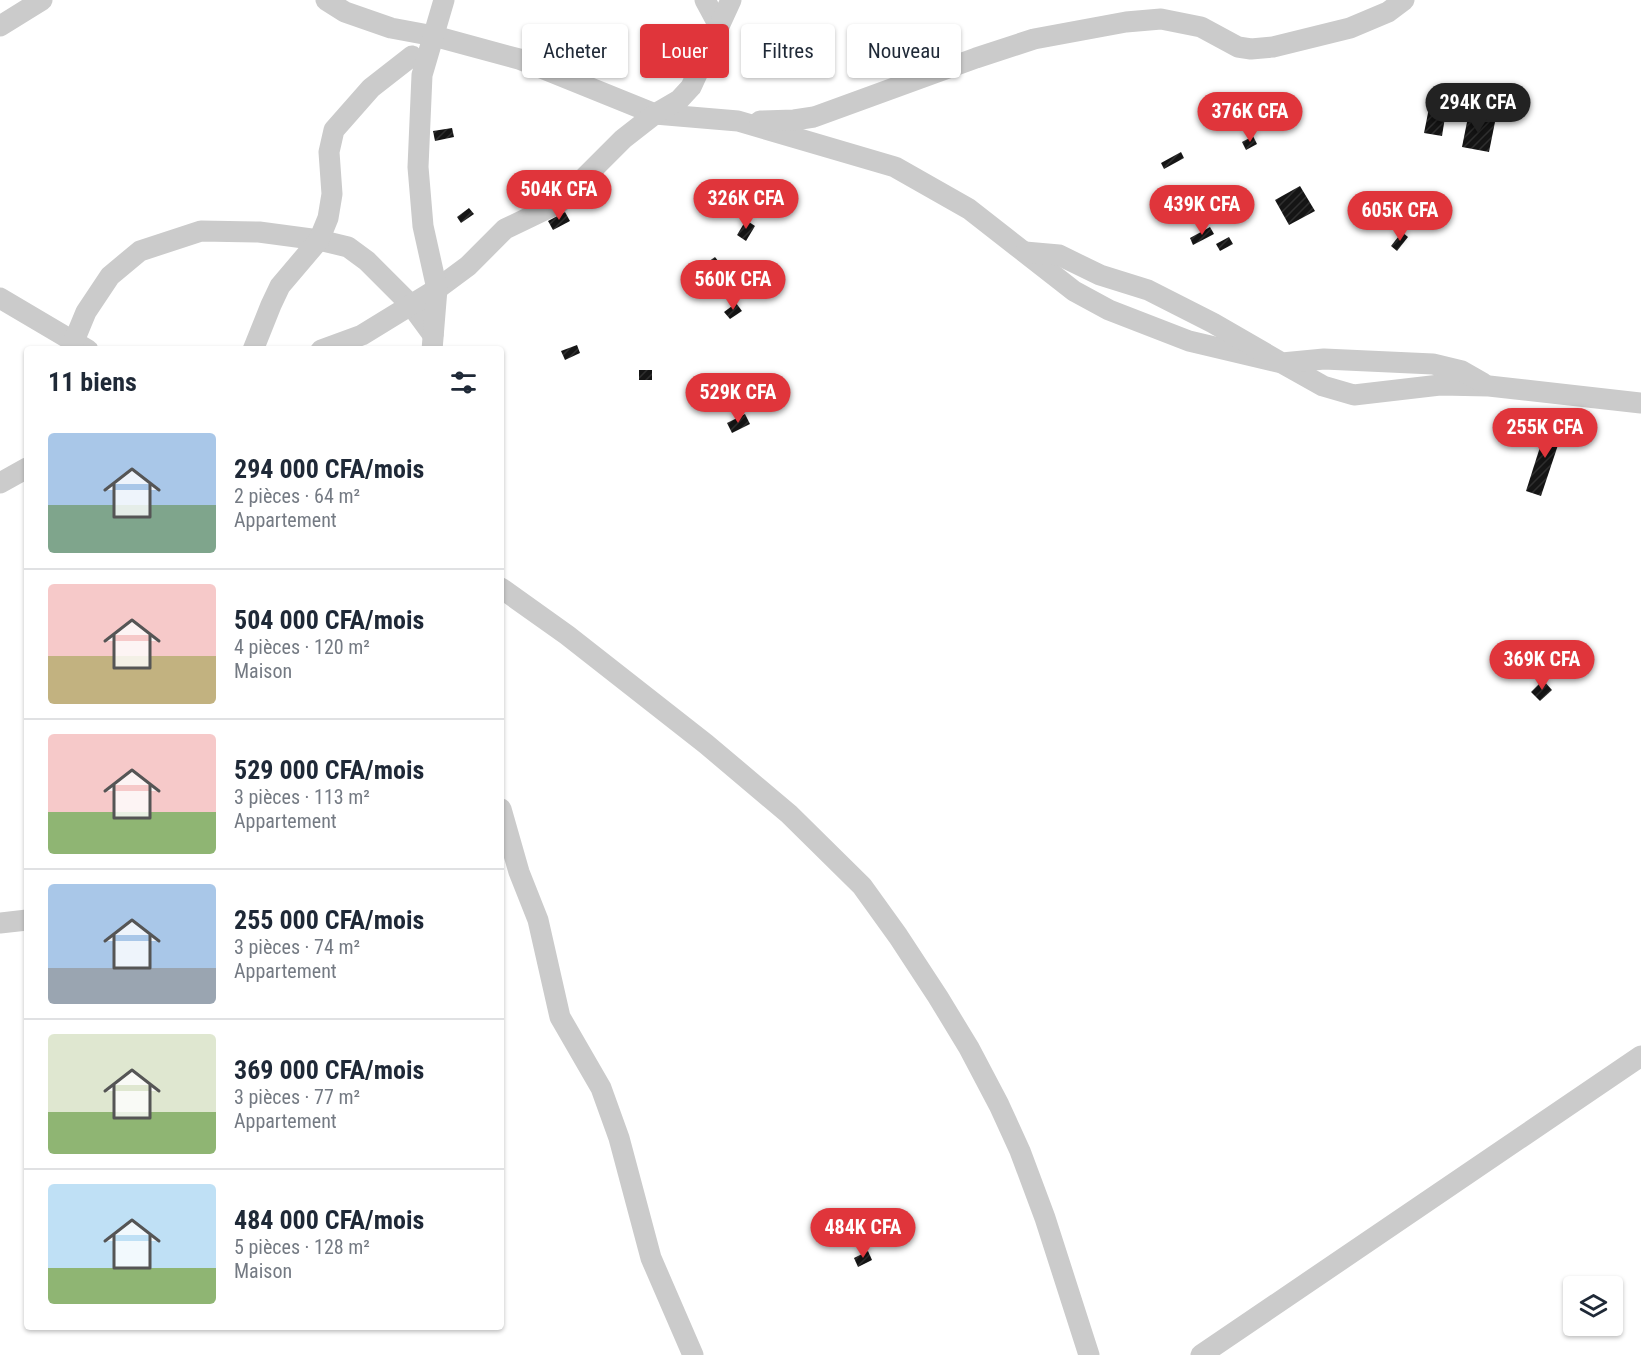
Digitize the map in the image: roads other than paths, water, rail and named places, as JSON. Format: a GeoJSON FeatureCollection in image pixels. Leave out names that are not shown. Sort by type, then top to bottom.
{"type":"FeatureCollection","features":[{"type":"Feature","properties":{"kind":"street"},"geometry":{"type":"LineString","coordinates":[[0,26],[42,0]]}},
{"type":"Feature","properties":{"kind":"street"},"geometry":{"type":"LineString","coordinates":[[326,0],[345,12],[391,28],[434,36],[519,59],[655,114],[738,121],[794,120],[814,117],[1034,39],[1125,22],[1161,19],[1201,27],[1238,47],[1251,49],[1273,47],[1350,28],[1388,12],[1404,0]]}},
{"type":"Feature","properties":{"kind":"street"},"geometry":{"type":"LineString","coordinates":[[432,342],[437,289],[423,226],[418,167],[422,75],[444,0]]}},
{"type":"Feature","properties":{"kind":"street"},"geometry":{"type":"LineString","coordinates":[[705,0],[718,24]]}},
{"type":"Feature","properties":{"kind":"street"},"geometry":{"type":"LineString","coordinates":[[720,24],[731,0]]}},
{"type":"Feature","properties":{"kind":"street"},"geometry":{"type":"LineString","coordinates":[[391,28],[412,56],[422,75]]}},
{"type":"Feature","properties":{"kind":"street"},"geometry":{"type":"LineString","coordinates":[[255,346],[280,286],[319,240],[328,218],[332,194],[329,152],[334,130],[371,88],[412,56]]}},
{"type":"Feature","properties":{"kind":"street"},"geometry":{"type":"LineString","coordinates":[[332,346],[362,335],[437,289],[468,266],[505,229],[559,202],[623,139],[655,114],[679,100],[691,87],[695,78]]}},
{"type":"Feature","properties":{"kind":"street"},"geometry":{"type":"LineString","coordinates":[[738,121],[895,167],[969,209],[1074,291],[1109,310],[1189,341],[1282,363],[1324,360],[1433,364],[1462,371],[1489,386]]}},
{"type":"Feature","properties":{"kind":"street"},"geometry":{"type":"LineString","coordinates":[[0,298],[81,345],[86,312],[110,276],[140,251],[201,231],[259,232],[319,240],[348,247],[367,261],[411,305],[432,342]]}},
{"type":"Feature","properties":{"kind":"street"},"geometry":{"type":"LineString","coordinates":[[1024,252],[1059,255],[1100,275],[1148,290],[1213,323],[1323,386],[1354,395],[1440,385],[1489,386],[1641,403]]}},
{"type":"Feature","properties":{"kind":"street"},"geometry":{"type":"LineString","coordinates":[[0,483],[24,470]]}},
{"type":"Feature","properties":{"kind":"street"},"geometry":{"type":"LineString","coordinates":[[504,590],[567,634],[706,744],[789,814],[862,886],[938,997],[969,1048],[999,1105],[1020,1151],[1045,1218],[1089,1355]]}},
{"type":"Feature","properties":{"kind":"street"},"geometry":{"type":"LineString","coordinates":[[504,820],[519,872],[538,920],[560,1017],[601,1088],[619,1138],[651,1258],[693,1355]]}},
{"type":"Feature","properties":{"kind":"street"},"geometry":{"type":"LineString","coordinates":[[0,923],[24,920]]}},
{"type":"Feature","properties":{"kind":"street"},"geometry":{"type":"LineString","coordinates":[[1201,1355],[1641,1056]]}}]}
